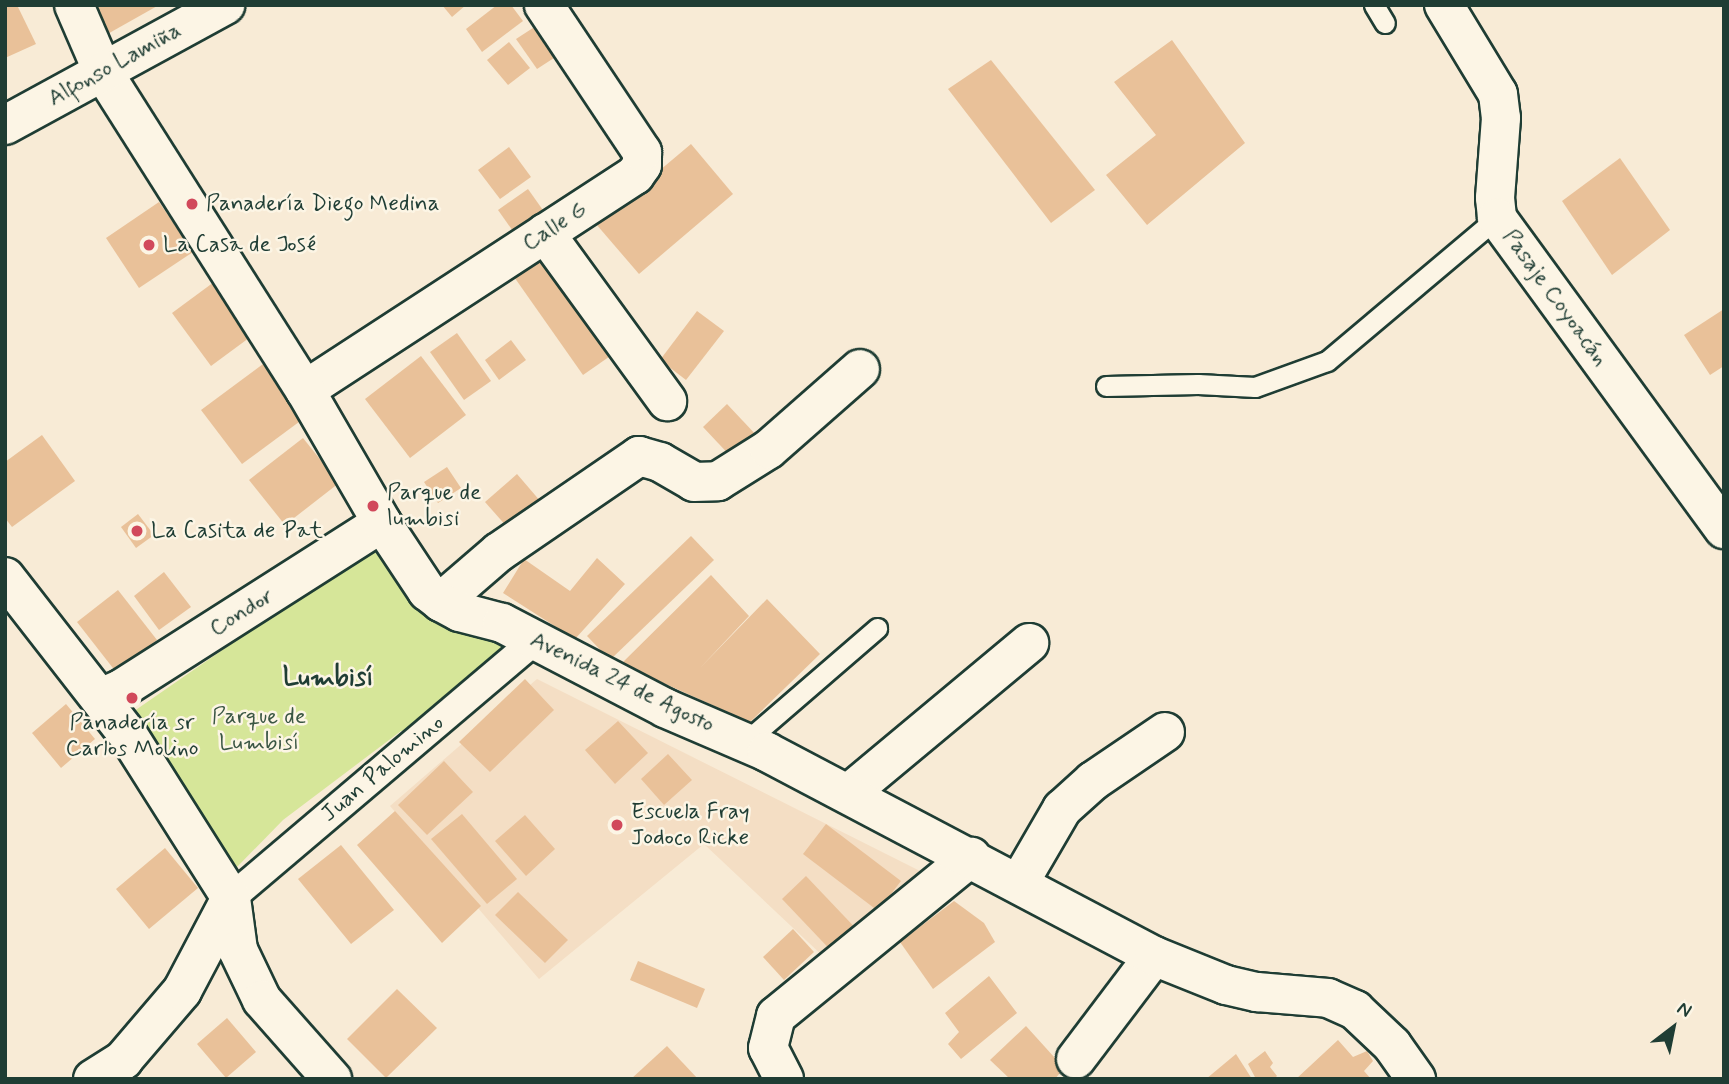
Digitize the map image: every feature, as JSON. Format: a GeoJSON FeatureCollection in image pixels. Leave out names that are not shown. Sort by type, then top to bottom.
{"type":"FeatureCollection","features":[{"type":"Feature","properties":{"kind":"street","name":"Avenida 24 de Agosto"},"geometry":{"type":"LineString","coordinates":[[74,5],[103,72],[305,390],[382,523],[427,591],[460,612],[502,623],[665,708],[848,794],[1154,956],[1226,985],[1257,992],[1328,998],[1355,1010],[1392,1045],[1416,1079]]}},
{"type":"Feature","properties":{"kind":"street","name":"Alfonso Lamiña"},"geometry":{"type":"LineString","coordinates":[[5,125],[225,5]]}},
{"type":"Feature","properties":{"kind":"street","name":"Calle G"},"geometry":{"type":"LineString","coordinates":[[305,390],[635,175],[642,165],[642,152],[544,5]]}},
{"type":"Feature","properties":{"kind":"street","name":"Pasaje Coyoacán"},"geometry":{"type":"LineString","coordinates":[[1444,5],[1498,94],[1501,118],[1495,198],[1497,218],[1724,529]]}},
{"type":"Feature","properties":{"kind":"street"},"geometry":{"type":"LineString","coordinates":[[545,233],[667,401]]}},
{"type":"Feature","properties":{"kind":"street"},"geometry":{"type":"LineString","coordinates":[[441,602],[499,552],[639,456],[660,462],[694,482],[718,481],[769,449],[860,369]]}},
{"type":"Feature","properties":{"kind":"street","name":"Condor"},"geometry":{"type":"LineString","coordinates":[[100,698],[121,689],[382,523]]}},
{"type":"Feature","properties":{"kind":"street"},"geometry":{"type":"LineString","coordinates":[[5,577],[128,735],[231,898],[238,950],[262,1000],[332,1079]]}},
{"type":"Feature","properties":{"kind":"street","name":"Juan Palomino"},"geometry":{"type":"LineString","coordinates":[[231,898],[535,640]]}},
{"type":"Feature","properties":{"kind":"street"},"geometry":{"type":"LineString","coordinates":[[848,794],[1029,643]]}},
{"type":"Feature","properties":{"kind":"street"},"geometry":{"type":"LineString","coordinates":[[1019,883],[1062,809],[1093,781],[1165,732]]}},
{"type":"Feature","properties":{"kind":"street"},"geometry":{"type":"LineString","coordinates":[[784,1079],[768,1048],[776,1016],[971,857]]}},
{"type":"Feature","properties":{"kind":"street"},"geometry":{"type":"LineString","coordinates":[[93,1079],[123,1060],[182,991],[231,898]]}},
{"type":"Feature","properties":{"kind":"street"},"geometry":{"type":"LineString","coordinates":[[1076,1059],[1154,956]]}},
{"type":"Feature","properties":{"kind":"lane"},"geometry":{"type":"LineString","coordinates":[[1374,5],[1385,23]]}},
{"type":"Feature","properties":{"kind":"lane"},"geometry":{"type":"LineString","coordinates":[[1106,386],[1198,384],[1255,387],[1327,361],[1497,218]]}},
{"type":"Feature","properties":{"kind":"lane"},"geometry":{"type":"LineString","coordinates":[[744,743],[877,628]]}},
{"type":"Feature","properties":{"kind":"shaded area","name":"Escuela Fray Jodoco Ricke"},"geometry":{"type":"Polygon","coordinates":[[[537,679],[930,876],[825,958],[704,844],[539,979],[390,806],[537,679]]]}},
{"type":"Feature","properties":{"kind":"green space","name":"Parque de Lumbisí"},"geometry":{"type":"Polygon","coordinates":[[[380,541],[412,597],[517,654],[428,734],[401,731],[283,820],[237,867],[127,716],[380,541]]]}},
{"type":"Feature","properties":{"kind":"building"},"geometry":{"type":"Polygon","coordinates":[[[5,5],[17,5],[36,44],[5,58],[5,5]]]}},
{"type":"Feature","properties":{"kind":"building"},"geometry":{"type":"Polygon","coordinates":[[[88,5],[159,5],[104,36],[88,5]]]}},
{"type":"Feature","properties":{"kind":"building"},"geometry":{"type":"Polygon","coordinates":[[[442,5],[466,5],[452,17],[442,5]]]}},
{"type":"Feature","properties":{"kind":"building"},"geometry":{"type":"Polygon","coordinates":[[[497,5],[511,5],[523,21],[482,52],[466,29],[497,5]]]}},
{"type":"Feature","properties":{"kind":"building"},"geometry":{"type":"Polygon","coordinates":[[[536,26],[557,56],[537,69],[516,39],[536,26]]]}},
{"type":"Feature","properties":{"kind":"building"},"geometry":{"type":"Polygon","coordinates":[[[1172,40],[1245,143],[1147,225],[1106,175],[1156,135],[1114,82],[1172,40]]]}},
{"type":"Feature","properties":{"kind":"building"},"geometry":{"type":"Polygon","coordinates":[[[509,42],[530,68],[508,85],[487,60],[509,42]]]}},
{"type":"Feature","properties":{"kind":"building"},"geometry":{"type":"Polygon","coordinates":[[[991,60],[1095,190],[1051,223],[948,89],[991,60]]]}},
{"type":"Feature","properties":{"kind":"building"},"geometry":{"type":"Polygon","coordinates":[[[691,144],[733,194],[639,274],[596,224],[691,144]]]}},
{"type":"Feature","properties":{"kind":"building"},"geometry":{"type":"Polygon","coordinates":[[[509,147],[531,177],[500,199],[478,170],[509,147]]]}},
{"type":"Feature","properties":{"kind":"building"},"geometry":{"type":"Polygon","coordinates":[[[1620,158],[1670,230],[1612,275],[1562,201],[1620,158]]]}},
{"type":"Feature","properties":{"kind":"building"},"geometry":{"type":"Polygon","coordinates":[[[528,189],[545,213],[515,234],[498,210],[528,189]]]}},
{"type":"Feature","properties":{"kind":"building","name":"La Casa de José"},"geometry":{"type":"Polygon","coordinates":[[[159,202],[193,252],[139,288],[106,238],[159,202]]]}},
{"type":"Feature","properties":{"kind":"building"},"geometry":{"type":"Polygon","coordinates":[[[544,252],[616,352],[583,375],[512,274],[544,252]]]}},
{"type":"Feature","properties":{"kind":"building"},"geometry":{"type":"Polygon","coordinates":[[[214,282],[253,335],[211,366],[172,313],[214,282]]]}},
{"type":"Feature","properties":{"kind":"building"},"geometry":{"type":"Polygon","coordinates":[[[1724,309],[1724,366],[1710,375],[1684,335],[1724,309]]]}},
{"type":"Feature","properties":{"kind":"building"},"geometry":{"type":"Polygon","coordinates":[[[697,311],[724,331],[686,380],[660,360],[697,311]]]}},
{"type":"Feature","properties":{"kind":"building"},"geometry":{"type":"Polygon","coordinates":[[[457,333],[491,381],[464,400],[430,352],[457,333]]]}},
{"type":"Feature","properties":{"kind":"building"},"geometry":{"type":"Polygon","coordinates":[[[511,340],[526,360],[499,380],[485,360],[511,340]]]}},
{"type":"Feature","properties":{"kind":"building"},"geometry":{"type":"Polygon","coordinates":[[[421,356],[466,415],[410,458],[365,399],[421,356]]]}},
{"type":"Feature","properties":{"kind":"building"},"geometry":{"type":"Polygon","coordinates":[[[263,364],[303,419],[242,464],[201,410],[263,364]]]}},
{"type":"Feature","properties":{"kind":"building"},"geometry":{"type":"Polygon","coordinates":[[[727,404],[758,437],[734,460],[703,427],[727,404]]]}},
{"type":"Feature","properties":{"kind":"building"},"geometry":{"type":"Polygon","coordinates":[[[42,435],[75,481],[12,527],[5,518],[5,462],[42,435]]]}},
{"type":"Feature","properties":{"kind":"building"},"geometry":{"type":"Polygon","coordinates":[[[303,438],[339,483],[285,525],[249,480],[303,438]]]}},
{"type":"Feature","properties":{"kind":"building"},"geometry":{"type":"Polygon","coordinates":[[[447,467],[461,488],[438,503],[424,482],[447,467]]]}},
{"type":"Feature","properties":{"kind":"building"},"geometry":{"type":"Polygon","coordinates":[[[517,474],[547,509],[515,536],[485,502],[517,474]]]}},
{"type":"Feature","properties":{"kind":"building","name":"La Casita de Pat"},"geometry":{"type":"Polygon","coordinates":[[[138,514],[154,535],[136,548],[121,527],[138,514]]]}},
{"type":"Feature","properties":{"kind":"building"},"geometry":{"type":"Polygon","coordinates":[[[691,536],[714,560],[610,660],[587,636],[691,536]]]}},
{"type":"Feature","properties":{"kind":"building"},"geometry":{"type":"Polygon","coordinates":[[[597,558],[625,584],[575,639],[503,593],[524,559],[570,591],[597,558]]]}},
{"type":"Feature","properties":{"kind":"building"},"geometry":{"type":"Polygon","coordinates":[[[164,572],[191,607],[159,630],[134,596],[164,572]]]}},
{"type":"Feature","properties":{"kind":"building"},"geometry":{"type":"Polygon","coordinates":[[[711,575],[749,616],[700,668],[767,599],[820,654],[750,722],[621,664],[711,575]]]}},
{"type":"Feature","properties":{"kind":"building"},"geometry":{"type":"Polygon","coordinates":[[[118,590],[157,640],[116,672],[77,622],[118,590]]]}},
{"type":"Feature","properties":{"kind":"building"},"geometry":{"type":"Polygon","coordinates":[[[525,679],[554,710],[490,772],[459,742],[525,679]]]}},
{"type":"Feature","properties":{"kind":"building"},"geometry":{"type":"Polygon","coordinates":[[[66,704],[95,739],[61,768],[32,733],[66,704]]]}},
{"type":"Feature","properties":{"kind":"building"},"geometry":{"type":"Polygon","coordinates":[[[618,721],[648,753],[615,784],[585,750],[618,721]]]}},
{"type":"Feature","properties":{"kind":"building"},"geometry":{"type":"Polygon","coordinates":[[[668,754],[692,780],[664,805],[641,779],[668,754]]]}},
{"type":"Feature","properties":{"kind":"building"},"geometry":{"type":"Polygon","coordinates":[[[444,761],[473,792],[427,835],[398,805],[444,761]]]}},
{"type":"Feature","properties":{"kind":"building"},"geometry":{"type":"Polygon","coordinates":[[[395,811],[481,906],[442,943],[357,845],[395,811]]]}},
{"type":"Feature","properties":{"kind":"building"},"geometry":{"type":"Polygon","coordinates":[[[462,814],[517,879],[487,904],[431,839],[462,814]]]}},
{"type":"Feature","properties":{"kind":"building"},"geometry":{"type":"Polygon","coordinates":[[[525,815],[555,849],[526,876],[495,841],[525,815]]]}},
{"type":"Feature","properties":{"kind":"building"},"geometry":{"type":"Polygon","coordinates":[[[826,824],[901,881],[878,911],[803,854],[826,824]]]}},
{"type":"Feature","properties":{"kind":"building"},"geometry":{"type":"Polygon","coordinates":[[[341,845],[394,910],[351,944],[298,879],[341,845]]]}},
{"type":"Feature","properties":{"kind":"building"},"geometry":{"type":"Polygon","coordinates":[[[165,848],[198,888],[149,929],[116,889],[165,848]]]}},
{"type":"Feature","properties":{"kind":"building"},"geometry":{"type":"Polygon","coordinates":[[[806,876],[863,936],[839,959],[782,899],[806,876]]]}},
{"type":"Feature","properties":{"kind":"building"},"geometry":{"type":"Polygon","coordinates":[[[518,892],[568,940],[545,963],[495,915],[518,892]]]}},
{"type":"Feature","properties":{"kind":"building"},"geometry":{"type":"Polygon","coordinates":[[[954,901],[984,923],[995,942],[933,989],[900,942],[954,901]]]}},
{"type":"Feature","properties":{"kind":"building"},"geometry":{"type":"Polygon","coordinates":[[[793,929],[814,952],[784,980],[763,957],[793,929]]]}},
{"type":"Feature","properties":{"kind":"building"},"geometry":{"type":"Polygon","coordinates":[[[638,961],[705,989],[697,1008],[630,980],[638,961]]]}},
{"type":"Feature","properties":{"kind":"building"},"geometry":{"type":"Polygon","coordinates":[[[989,976],[1017,1013],[961,1059],[948,1044],[959,1032],[945,1013],[989,976]]]}},
{"type":"Feature","properties":{"kind":"building"},"geometry":{"type":"Polygon","coordinates":[[[397,989],[437,1028],[386,1078],[347,1039],[397,989]]]}},
{"type":"Feature","properties":{"kind":"building"},"geometry":{"type":"Polygon","coordinates":[[[227,1018],[256,1052],[226,1078],[197,1044],[227,1018]]]}},
{"type":"Feature","properties":{"kind":"building"},"geometry":{"type":"Polygon","coordinates":[[[1026,1026],[1064,1068],[1055,1079],[1010,1079],[990,1060],[1026,1026]]]}},
{"type":"Feature","properties":{"kind":"building"},"geometry":{"type":"Polygon","coordinates":[[[1338,1040],[1353,1057],[1367,1051],[1373,1061],[1364,1071],[1371,1079],[1296,1079],[1338,1040]]]}},
{"type":"Feature","properties":{"kind":"building"},"geometry":{"type":"Polygon","coordinates":[[[667,1046],[698,1079],[631,1079],[667,1046]]]}},
{"type":"Feature","properties":{"kind":"building"},"geometry":{"type":"Polygon","coordinates":[[[1265,1051],[1273,1063],[1270,1067],[1277,1076],[1274,1079],[1256,1079],[1248,1064],[1265,1051]]]}},
{"type":"Feature","properties":{"kind":"building"},"geometry":{"type":"Polygon","coordinates":[[[1236,1054],[1252,1079],[1206,1079],[1236,1054]]]}},
{"type":"Feature","properties":{"kind":"place","name":"Panadería Diego Medina"},"geometry":{"type":"Point","coordinates":[192,204]}},
{"type":"Feature","properties":{"kind":"place","name":"La Casa de José"},"geometry":{"type":"Point","coordinates":[149,245]}},
{"type":"Feature","properties":{"kind":"place","name":"Parque de lumbisi"},"geometry":{"type":"Point","coordinates":[373,506]}},
{"type":"Feature","properties":{"kind":"place","name":"La Casita de Pat"},"geometry":{"type":"Point","coordinates":[137,531]}},
{"type":"Feature","properties":{"kind":"place","name":"Panadería sr Carlos Molino"},"geometry":{"type":"Point","coordinates":[132,698]}},
{"type":"Feature","properties":{"kind":"place","name":"Escuela Fray Jodoco Ricke"},"geometry":{"type":"Point","coordinates":[617,825]}},
{"type":"Feature","properties":{"kind":"district","name":"Lumbisí"},"geometry":{"type":"Point","coordinates":[328,679]}}]}
